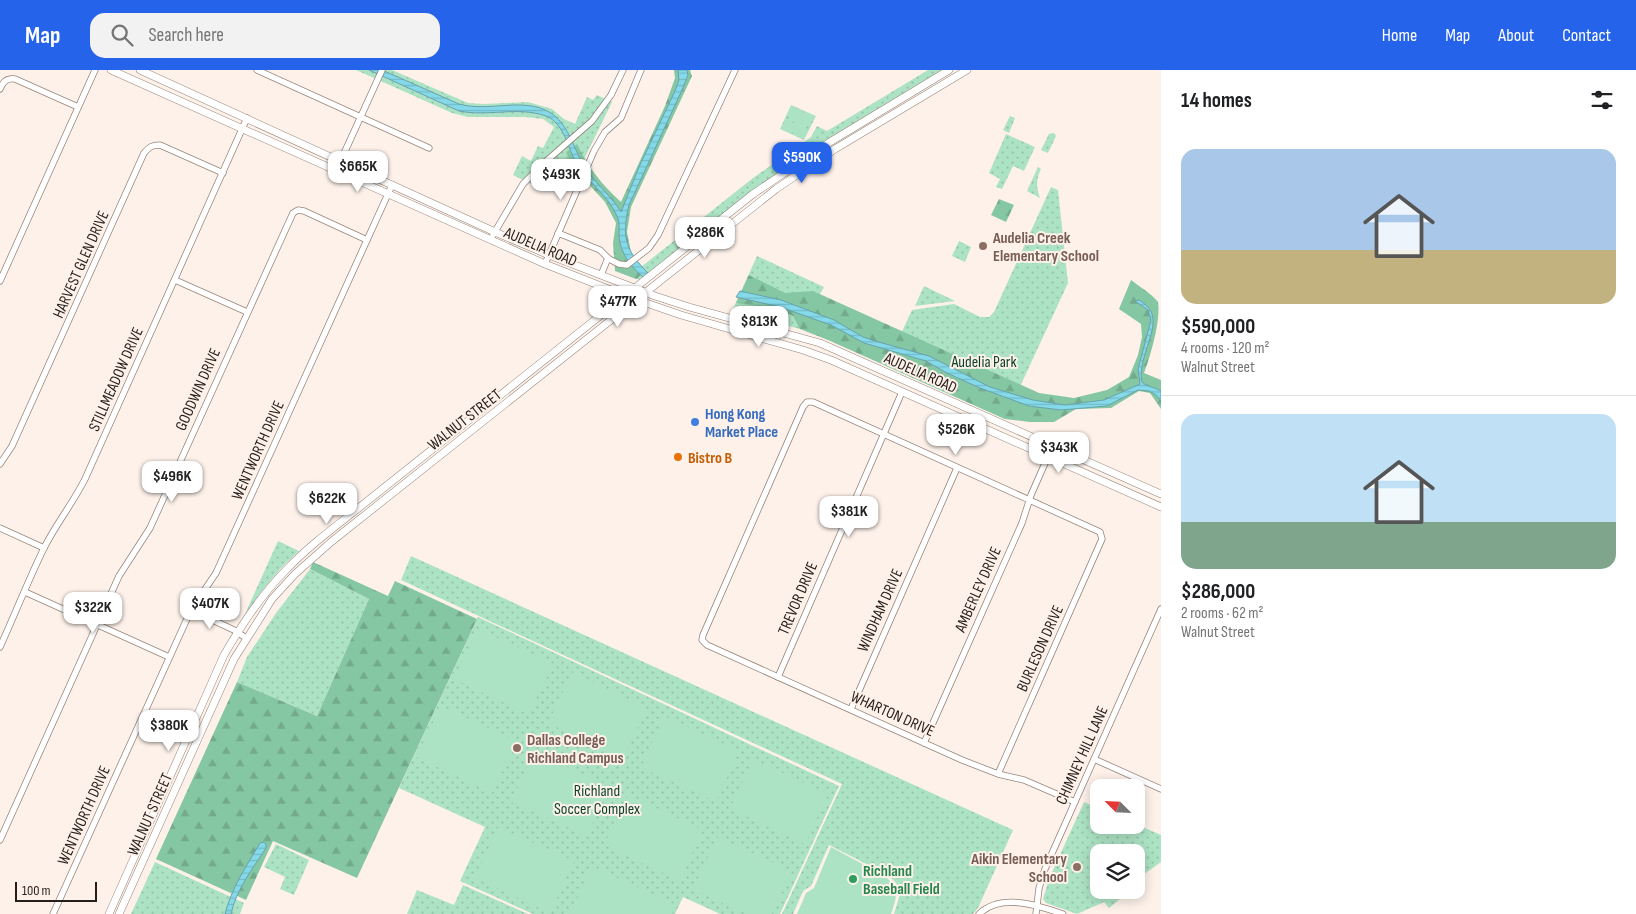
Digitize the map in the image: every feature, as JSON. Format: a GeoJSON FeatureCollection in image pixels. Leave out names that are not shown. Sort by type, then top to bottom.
{"type":"FeatureCollection","features":[{"type":"Feature","properties":{"kind":"main road","name":"AUDELIA ROAD"},"geometry":{"type":"LineString","coordinates":[[112,70],[545,264],[635,300],[831,360],[1160,505]]}},
{"type":"Feature","properties":{"kind":"main road","name":"AUDELIA ROAD"},"geometry":{"type":"LineString","coordinates":[[140,70],[549,255],[689,307],[826,345],[1161,494]]}},
{"type":"Feature","properties":{"kind":"main road","name":"WALNUT STREET"},"geometry":{"type":"LineString","coordinates":[[109,914],[224,655],[257,603],[285,570],[350,514],[753,194],[830,142],[948,70]]}},
{"type":"Feature","properties":{"kind":"main road","name":"WALNUT STREET"},"geometry":{"type":"LineString","coordinates":[[119,914],[234,659],[265,609],[295,574],[331,542],[782,184],[835,149],[967,70]]}},
{"type":"Feature","properties":{"kind":"main road"},"geometry":{"type":"LineString","coordinates":[[777,342],[781,332]]}},
{"type":"Feature","properties":{"kind":"main road"},"geometry":{"type":"LineString","coordinates":[[902,392],[906,380]]}},
{"type":"Feature","properties":{"kind":"main road"},"geometry":{"type":"LineString","coordinates":[[492,402],[498,410]]}},
{"type":"Feature","properties":{"kind":"main road"},"geometry":{"type":"LineString","coordinates":[[1002,437],[1007,425]]}},
{"type":"Feature","properties":{"kind":"main road"},"geometry":{"type":"LineString","coordinates":[[1011,440],[1016,429]]}},
{"type":"Feature","properties":{"kind":"main road"},"geometry":{"type":"LineString","coordinates":[[418,461],[424,468]]}},
{"type":"Feature","properties":{"kind":"main road"},"geometry":{"type":"LineString","coordinates":[[331,542],[330,538],[344,525],[350,514]]}},
{"type":"Feature","properties":{"kind":"main road"},"geometry":{"type":"LineString","coordinates":[[124,914],[125,900]]}},
{"type":"Feature","properties":{"kind":"street"},"geometry":{"type":"LineString","coordinates":[[0,281],[95,70]]}},
{"type":"Feature","properties":{"kind":"street"},"geometry":{"type":"LineString","coordinates":[[256,70],[428,148]]}},
{"type":"Feature","properties":{"kind":"street"},"geometry":{"type":"LineString","coordinates":[[489,239],[523,184],[592,121],[604,107],[623,70]]}},
{"type":"Feature","properties":{"kind":"street"},"geometry":{"type":"LineString","coordinates":[[545,264],[589,163],[605,132],[621,118],[641,70]]}},
{"type":"Feature","properties":{"kind":"street"},"geometry":{"type":"LineString","coordinates":[[559,232],[600,250],[608,258],[619,264],[629,264],[649,248],[658,235],[735,70]]}},
{"type":"Feature","properties":{"kind":"street"},"geometry":{"type":"LineString","coordinates":[[336,171],[380,73]]}},
{"type":"Feature","properties":{"kind":"street"},"geometry":{"type":"LineString","coordinates":[[0,89],[3,82],[9,78],[15,79],[78,108]]}},
{"type":"Feature","properties":{"kind":"street","name":"STILLMEADOW DRIVE"},"geometry":{"type":"LineString","coordinates":[[0,647],[44,548],[58,522],[77,495],[247,118]]}},
{"type":"Feature","properties":{"kind":"street","name":"HARVEST GLEN DRIVE"},"geometry":{"type":"LineString","coordinates":[[0,464],[12,446],[148,148],[153,145],[160,145],[223,173]]}},
{"type":"Feature","properties":{"kind":"street","name":"WENTWORTH DRIVE"},"geometry":{"type":"LineString","coordinates":[[54,914],[191,610],[216,574],[392,185]]}},
{"type":"Feature","properties":{"kind":"street","name":"GOODWIN DRIVE"},"geometry":{"type":"LineString","coordinates":[[0,840],[119,576],[150,528],[293,213],[298,210],[304,210],[367,240]]}},
{"type":"Feature","properties":{"kind":"street"},"geometry":{"type":"LineString","coordinates":[[601,275],[608,258]]}},
{"type":"Feature","properties":{"kind":"street"},"geometry":{"type":"LineString","coordinates":[[174,280],[247,312]]}},
{"type":"Feature","properties":{"kind":"street","name":"TREVOR DRIVE"},"geometry":{"type":"LineString","coordinates":[[778,677],[902,392]]}},
{"type":"Feature","properties":{"kind":"street","name":"WHARTON DRIVE"},"geometry":{"type":"LineString","coordinates":[[883,434],[813,402],[807,402],[803,407],[702,640],[706,645],[924,743],[998,774],[1024,780],[1075,802]]}},
{"type":"Feature","properties":{"kind":"street"},"geometry":{"type":"LineString","coordinates":[[883,434],[1029,500]]}},
{"type":"Feature","properties":{"kind":"street","name":"AMBERLEY DRIVE"},"geometry":{"type":"LineString","coordinates":[[924,743],[1022,523],[1029,500],[1053,445]]}},
{"type":"Feature","properties":{"kind":"street","name":"WINDHAM DRIVE"},"geometry":{"type":"LineString","coordinates":[[851,709],[958,468]]}},
{"type":"Feature","properties":{"kind":"street","name":"BURLESON DRIVE"},"geometry":{"type":"LineString","coordinates":[[998,774],[1102,540],[1100,532],[1029,500]]}},
{"type":"Feature","properties":{"kind":"street"},"geometry":{"type":"LineString","coordinates":[[0,528],[44,548]]}},
{"type":"Feature","properties":{"kind":"street"},"geometry":{"type":"LineString","coordinates":[[24,592],[169,657]]}},
{"type":"Feature","properties":{"kind":"street","name":"CHIMNEY HILL LANE"},"geometry":{"type":"LineString","coordinates":[[1036,914],[1041,878],[1161,609]]}},
{"type":"Feature","properties":{"kind":"street"},"geometry":{"type":"LineString","coordinates":[[191,610],[238,632],[246,638]]}},
{"type":"Feature","properties":{"kind":"street"},"geometry":{"type":"LineString","coordinates":[[1094,759],[1161,789]]}},
{"type":"Feature","properties":{"kind":"street"},"geometry":{"type":"LineString","coordinates":[[979,914],[992,905],[1004,903],[1037,907],[1063,914]]}},
{"type":"Feature","properties":{"kind":"green space"},"geometry":{"type":"Polygon","coordinates":[[[356,70],[392,70],[468,103],[528,102],[552,109],[564,119],[575,124],[587,97],[593,100],[597,95],[612,102],[569,190],[544,178],[539,188],[513,175],[522,156],[531,161],[538,146],[543,148],[554,127],[543,119],[525,117],[468,117],[452,113],[356,70]]]}},
{"type":"Feature","properties":{"kind":"green space"},"geometry":{"type":"Polygon","coordinates":[[[674,70],[690,70],[692,76],[631,207],[627,232],[632,257],[645,272],[636,279],[615,271],[613,243],[616,223],[605,202],[572,166],[566,152],[577,144],[596,175],[621,202],[665,106],[675,78],[674,70]]]}},
{"type":"Feature","properties":{"kind":"green space"},"geometry":{"type":"Polygon","coordinates":[[[928,70],[943,70],[831,137],[759,186],[639,280],[631,275],[753,178],[811,137],[817,126],[827,131],[928,70]]]}},
{"type":"Feature","properties":{"kind":"green space"},"geometry":{"type":"Polygon","coordinates":[[[791,105],[816,116],[804,140],[780,129],[791,105]]]}},
{"type":"Feature","properties":{"kind":"green space"},"geometry":{"type":"Polygon","coordinates":[[[793,108],[811,116],[807,126],[789,118],[793,108]]]}},
{"type":"Feature","properties":{"kind":"green space"},"geometry":{"type":"Polygon","coordinates":[[[1010,116],[1015,118],[1009,133],[1003,130],[1010,116]]]}},
{"type":"Feature","properties":{"kind":"green space"},"geometry":{"type":"Polygon","coordinates":[[[787,120],[807,129],[802,137],[784,129],[787,120]]]}},
{"type":"Feature","properties":{"kind":"green space"},"geometry":{"type":"Polygon","coordinates":[[[1054,133],[1056,136],[1048,153],[1041,150],[1049,134],[1054,133]]]}},
{"type":"Feature","properties":{"kind":"green space"},"geometry":{"type":"Polygon","coordinates":[[[1006,134],[1035,147],[1024,171],[1013,166],[1002,189],[996,187],[1000,179],[989,173],[1006,134]]]}},
{"type":"Feature","properties":{"kind":"green space"},"geometry":{"type":"Polygon","coordinates":[[[1038,167],[1041,169],[1037,183],[1040,198],[1027,191],[1038,167]]]}},
{"type":"Feature","properties":{"kind":"green space","name":"Audelia Park"},"geometry":{"type":"Polygon","coordinates":[[[1051,187],[1058,190],[1068,283],[1005,419],[886,366],[912,310],[954,304],[980,317],[989,317],[994,312],[1051,187]]]}},
{"type":"Feature","properties":{"kind":"green space"},"geometry":{"type":"Polygon","coordinates":[[[999,199],[1014,205],[1006,222],[991,215],[999,199]]]}},
{"type":"Feature","properties":{"kind":"green space"},"geometry":{"type":"Polygon","coordinates":[[[959,241],[971,247],[965,262],[952,256],[959,241]]]}},
{"type":"Feature","properties":{"kind":"green space"},"geometry":{"type":"Polygon","coordinates":[[[757,256],[824,287],[800,329],[732,311],[757,256]]]}},
{"type":"Feature","properties":{"kind":"green space"},"geometry":{"type":"Polygon","coordinates":[[[749,275],[785,293],[813,291],[1039,393],[1074,398],[1107,390],[1129,377],[1138,355],[1142,337],[1141,324],[1119,309],[1131,280],[1158,302],[1157,327],[1144,373],[1161,380],[1161,409],[1150,393],[1139,391],[1111,408],[1076,409],[1054,422],[1005,419],[800,329],[793,316],[779,309],[736,303],[749,275]]]}},
{"type":"Feature","properties":{"kind":"green space"},"geometry":{"type":"Polygon","coordinates":[[[924,286],[955,301],[915,306],[924,286]]]}},
{"type":"Feature","properties":{"kind":"green space"},"geometry":{"type":"Polygon","coordinates":[[[594,287],[609,295],[612,302],[595,316],[594,287]]]}},
{"type":"Feature","properties":{"kind":"green space"},"geometry":{"type":"Polygon","coordinates":[[[278,541],[299,551],[277,573],[245,614],[278,541]]]}},
{"type":"Feature","properties":{"kind":"green space"},"geometry":{"type":"Polygon","coordinates":[[[411,556],[1013,830],[978,908],[973,914],[894,914],[900,894],[896,883],[888,875],[829,845],[811,886],[803,891],[793,914],[782,914],[842,784],[401,580],[411,556]]]}},
{"type":"Feature","properties":{"kind":"green space"},"geometry":{"type":"Polygon","coordinates":[[[313,562],[388,596],[395,581],[477,619],[357,878],[273,841],[246,900],[156,859],[237,682],[317,716],[369,599],[310,569],[313,562]]]}},
{"type":"Feature","properties":{"kind":"green space"},"geometry":{"type":"Polygon","coordinates":[[[310,569],[369,599],[317,716],[237,682],[247,657],[276,613],[310,569]]]}},
{"type":"Feature","properties":{"kind":"green space","name":"Richland Soccer Complex"},"geometry":{"type":"Polygon","coordinates":[[[478,617],[839,786],[780,914],[720,914],[683,897],[675,914],[533,914],[460,881],[485,827],[399,788],[478,617]]]}},
{"type":"Feature","properties":{"kind":"green space"},"geometry":{"type":"Polygon","coordinates":[[[478,629],[554,664],[528,714],[454,679],[478,629]]]}},
{"type":"Feature","properties":{"kind":"green space"},"geometry":{"type":"Polygon","coordinates":[[[572,672],[647,708],[623,759],[548,723],[572,672]]]}},
{"type":"Feature","properties":{"kind":"green space"},"geometry":{"type":"Polygon","coordinates":[[[441,706],[517,741],[492,793],[416,757],[441,706]]]}},
{"type":"Feature","properties":{"kind":"green space"},"geometry":{"type":"Polygon","coordinates":[[[664,716],[739,751],[716,802],[641,767],[664,716]]]}},
{"type":"Feature","properties":{"kind":"green space"},"geometry":{"type":"Polygon","coordinates":[[[534,752],[610,786],[587,836],[511,802],[534,752]]]}},
{"type":"Feature","properties":{"kind":"green space"},"geometry":{"type":"Polygon","coordinates":[[[753,759],[828,794],[805,844],[730,809],[753,759]]]}},
{"type":"Feature","properties":{"kind":"green space"},"geometry":{"type":"Polygon","coordinates":[[[628,795],[703,830],[680,881],[604,845],[628,795]]]}},
{"type":"Feature","properties":{"kind":"green space"},"geometry":{"type":"Polygon","coordinates":[[[1084,802],[1090,804],[1090,834],[1145,834],[1145,828],[1161,835],[1161,862],[1145,874],[1145,844],[1090,844],[1090,899],[1120,899],[1109,908],[1104,902],[1077,914],[1046,903],[1043,899],[1049,879],[1084,802]]]}},
{"type":"Feature","properties":{"kind":"green space"},"geometry":{"type":"Polygon","coordinates":[[[498,827],[574,861],[550,913],[475,878],[498,827]]]}},
{"type":"Feature","properties":{"kind":"green space"},"geometry":{"type":"Polygon","coordinates":[[[717,837],[792,871],[772,914],[747,914],[693,889],[717,837]]]}},
{"type":"Feature","properties":{"kind":"green space"},"geometry":{"type":"Polygon","coordinates":[[[276,844],[309,860],[294,895],[280,889],[285,877],[264,867],[276,844]]]}},
{"type":"Feature","properties":{"kind":"green space","name":"Richland Baseball Field"},"geometry":{"type":"Polygon","coordinates":[[[831,847],[885,876],[890,881],[896,894],[891,914],[797,914],[806,893],[814,888],[831,847]]]}},
{"type":"Feature","properties":{"kind":"green space"},"geometry":{"type":"Polygon","coordinates":[[[155,862],[244,903],[240,914],[131,914],[155,862]]]}},
{"type":"Feature","properties":{"kind":"green space"},"geometry":{"type":"Polygon","coordinates":[[[592,866],[676,905],[672,914],[570,914],[592,866]]]}},
{"type":"Feature","properties":{"kind":"green space"},"geometry":{"type":"Polygon","coordinates":[[[463,885],[528,914],[407,914],[417,890],[454,905],[463,885]]]}},
{"type":"Feature","properties":{"kind":"water"},"geometry":{"type":"Polygon","coordinates":[[[369,70],[382,70],[459,104],[477,107],[523,105],[545,110],[562,123],[582,163],[621,212],[639,167],[675,91],[679,80],[678,70],[687,70],[688,75],[682,90],[629,205],[626,226],[627,243],[630,251],[649,274],[644,278],[627,259],[620,242],[619,222],[616,214],[608,200],[576,163],[565,136],[552,119],[535,113],[525,112],[470,113],[459,111],[369,70]]]}},
{"type":"Feature","properties":{"kind":"water"},"geometry":{"type":"Polygon","coordinates":[[[740,291],[781,300],[834,320],[863,337],[929,356],[990,387],[1033,400],[1065,405],[1104,400],[1140,384],[1138,369],[1151,320],[1148,310],[1135,301],[1139,300],[1150,310],[1153,321],[1142,365],[1142,382],[1161,391],[1161,401],[1149,391],[1138,390],[1107,406],[1061,410],[1029,406],[980,388],[926,361],[864,343],[831,325],[780,307],[736,297],[740,291]]]}},
{"type":"Feature","properties":{"kind":"water"},"geometry":{"type":"Polygon","coordinates":[[[260,843],[266,844],[266,848],[241,888],[231,914],[225,914],[231,895],[240,877],[260,843]]]}},
{"type":"Feature","properties":{"kind":"place","name":"Audelia Creek Elementary School"},"geometry":{"type":"Point","coordinates":[983,246]}},
{"type":"Feature","properties":{"kind":"place","name":"Hong Kong Market Place"},"geometry":{"type":"Point","coordinates":[695,422]}},
{"type":"Feature","properties":{"kind":"place","name":"Bistro B"},"geometry":{"type":"Point","coordinates":[678,457]}},
{"type":"Feature","properties":{"kind":"place","name":"Dallas College Richland Campus"},"geometry":{"type":"Point","coordinates":[517,748]}},
{"type":"Feature","properties":{"kind":"place","name":"Aikin Elementary School"},"geometry":{"type":"Point","coordinates":[1077,867]}},
{"type":"Feature","properties":{"kind":"place","name":"Richland Baseball Field"},"geometry":{"type":"Point","coordinates":[853,879]}}]}
